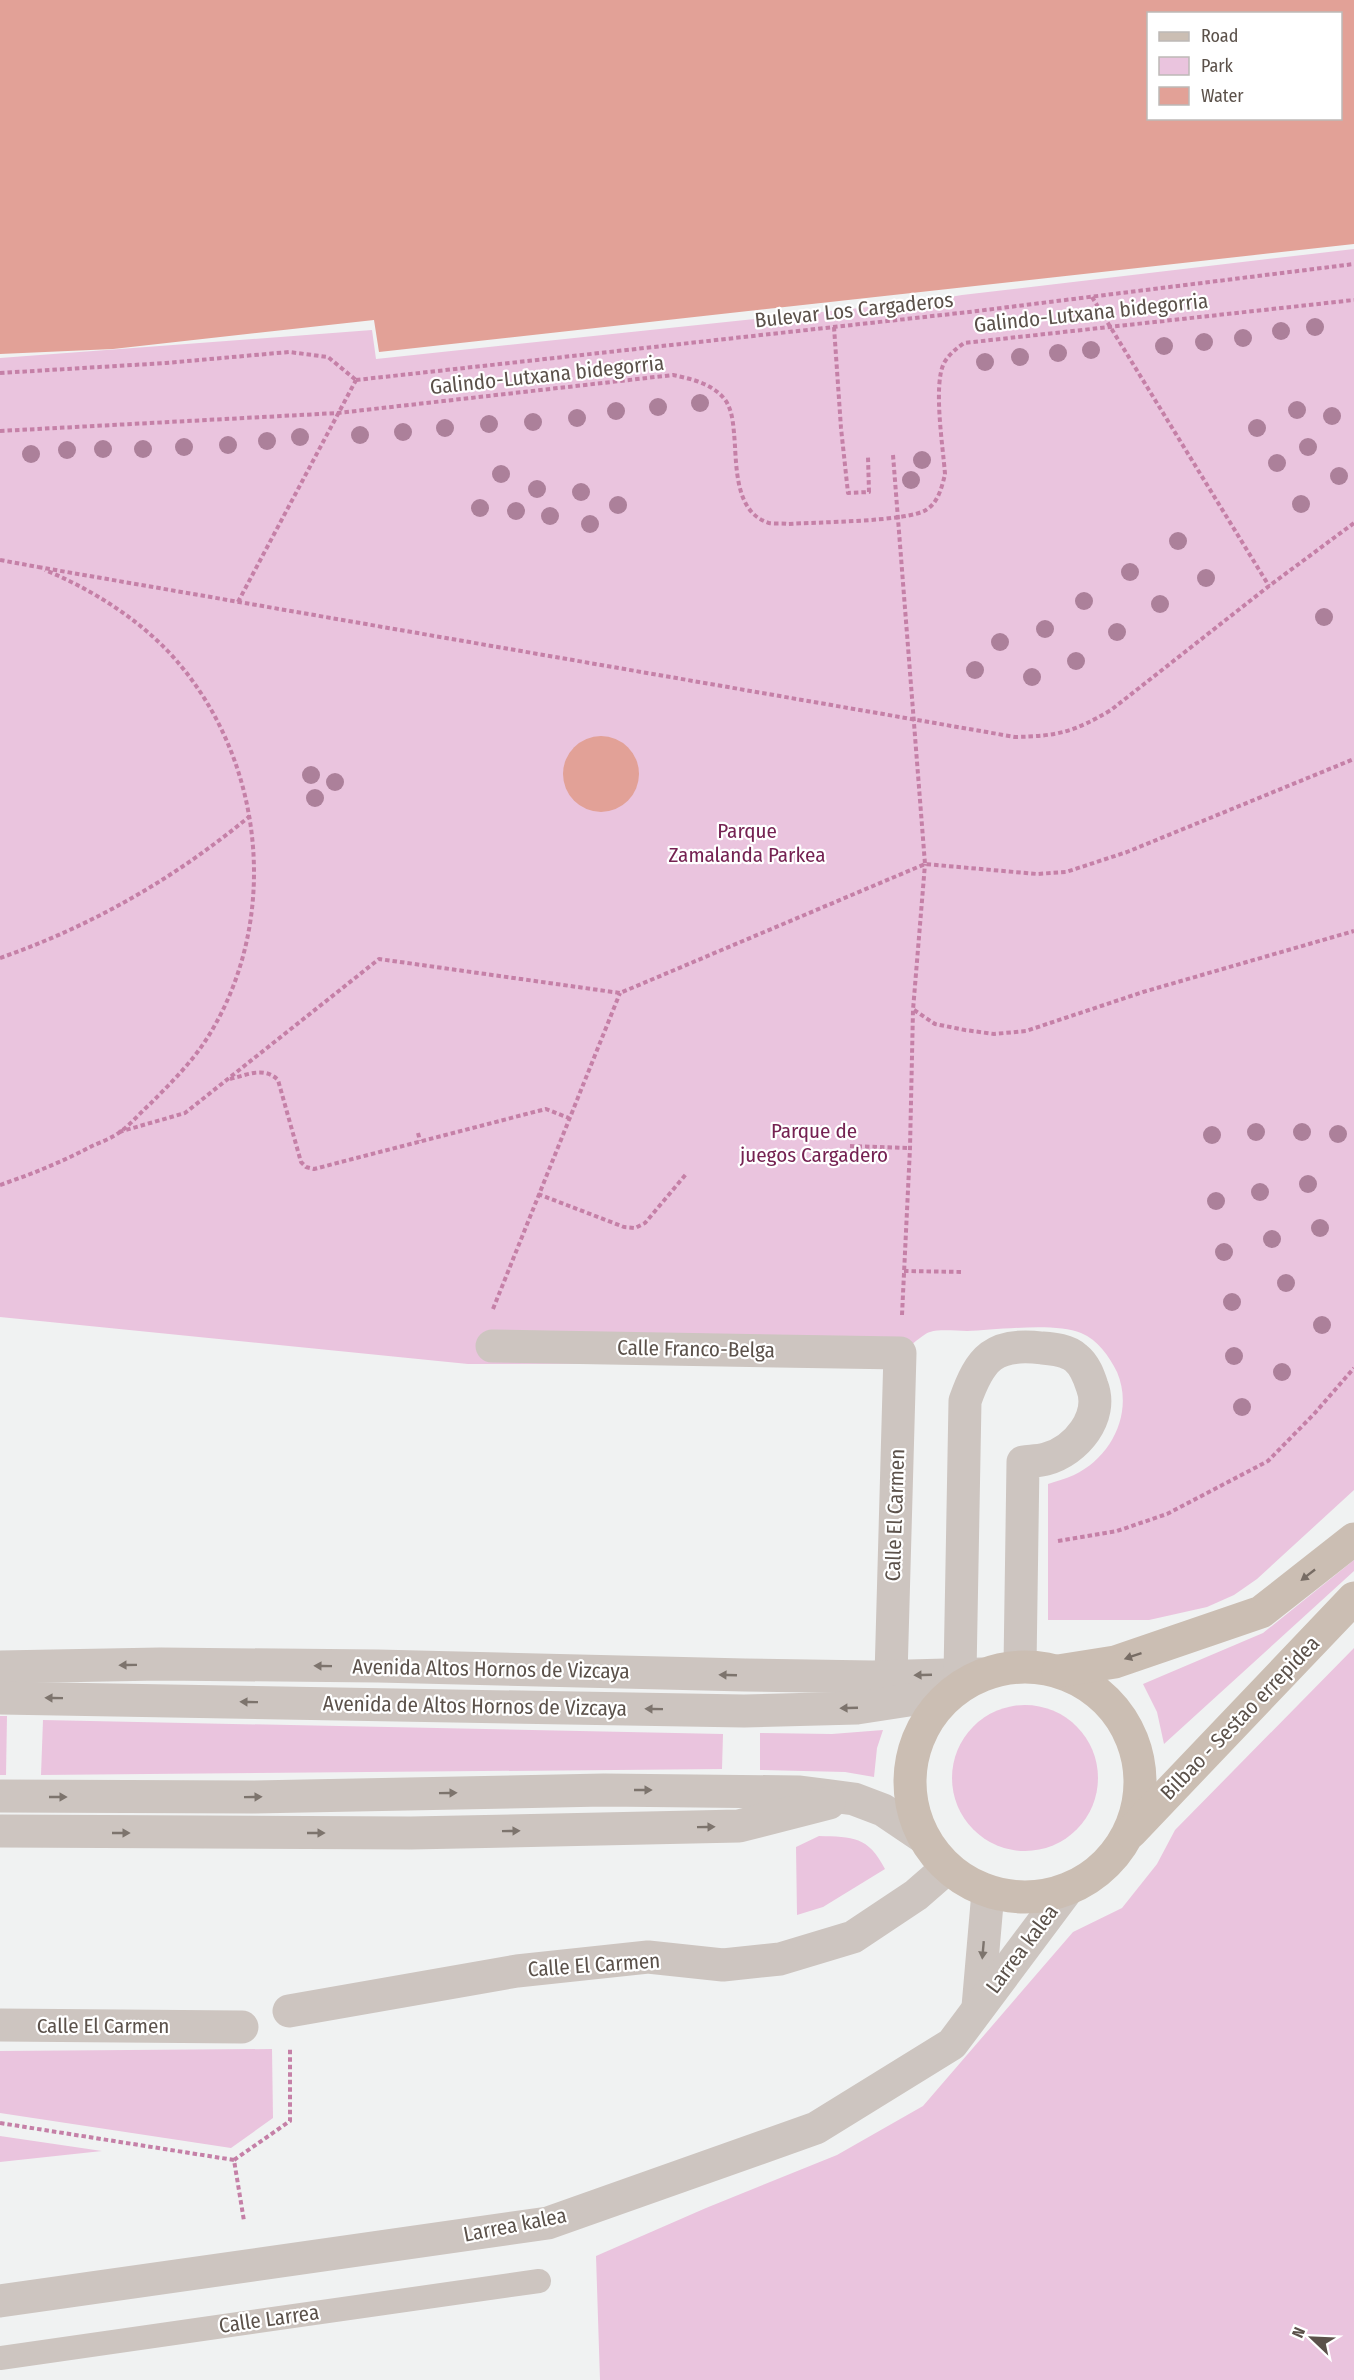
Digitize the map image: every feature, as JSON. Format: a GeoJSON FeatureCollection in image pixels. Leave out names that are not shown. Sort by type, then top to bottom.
{"type":"FeatureCollection","features":[{"type":"Feature","properties":{"kind":"main road"},"geometry":{"type":"LineString","coordinates":[[1058,1671],[1115,1662],[1261,1612],[1354,1539]]}},
{"type":"Feature","properties":{"kind":"main road","name":"Bilbao - Sestao errepidea"},"geometry":{"type":"LineString","coordinates":[[1126,1838],[1354,1598]]}},
{"type":"Feature","properties":{"kind":"main road"},"geometry":{"type":"LineString","coordinates":[[1020,1666],[1058,1671],[1090,1685],[1115,1708],[1132,1738],[1140,1772],[1138,1806],[1126,1838],[1101,1869],[1067,1890],[1028,1898],[988,1892],[966,1882],[947,1868],[923,1837],[910,1801],[910,1761],[924,1725],[963,1681],[1020,1666]]}},
{"type":"Feature","properties":{"kind":"street","name":"Calle Franco-Belga"},"geometry":{"type":"LineString","coordinates":[[492,1346],[900,1353]]}},
{"type":"Feature","properties":{"kind":"street"},"geometry":{"type":"LineString","coordinates":[[963,1681],[965,1401],[975,1372],[994,1353],[1024,1346],[1060,1350],[1076,1358],[1087,1372],[1096,1397],[1091,1424],[1073,1446],[1048,1459],[1023,1462],[1020,1666]]}},
{"type":"Feature","properties":{"kind":"street","name":"Calle El Carmen"},"geometry":{"type":"LineString","coordinates":[[891,1676],[900,1353]]}},
{"type":"Feature","properties":{"kind":"street","name":"Avenida Altos Hornos de Vizcaya"},"geometry":{"type":"LineString","coordinates":[[0,1666],[160,1664],[366,1666],[891,1676],[963,1681]]}},
{"type":"Feature","properties":{"kind":"street","name":"Avenida de Altos Hornos de Vizcaya"},"geometry":{"type":"LineString","coordinates":[[0,1698],[744,1711],[857,1708],[963,1681]]}},
{"type":"Feature","properties":{"kind":"street"},"geometry":{"type":"LineString","coordinates":[[0,1796],[254,1797],[684,1790],[800,1792],[854,1799],[883,1810],[923,1837]]}},
{"type":"Feature","properties":{"kind":"street"},"geometry":{"type":"LineString","coordinates":[[0,1831],[411,1833],[739,1826],[813,1806],[854,1799]]}},
{"type":"Feature","properties":{"kind":"street","name":"Calle El Carmen"},"geometry":{"type":"LineString","coordinates":[[289,2012],[517,1971],[648,1957],[723,1965],[780,1959],[853,1937],[916,1895],[947,1868]]}},
{"type":"Feature","properties":{"kind":"street","name":"Larrea kalea"},"geometry":{"type":"LineString","coordinates":[[0,2301],[548,2223],[816,2128],[952,2044],[1067,1890]]}},
{"type":"Feature","properties":{"kind":"street","name":"Larrea kalea"},"geometry":{"type":"LineString","coordinates":[[978,2007],[988,1892]]}},
{"type":"Feature","properties":{"kind":"street","name":"Calle El Carmen"},"geometry":{"type":"LineString","coordinates":[[0,2025],[242,2027]]}},
{"type":"Feature","properties":{"kind":"lane","name":"Calle Larrea"},"geometry":{"type":"LineString","coordinates":[[0,2358],[539,2281]]}},
{"type":"Feature","properties":{"kind":"path","name":"Bulevar Los Cargaderos"},"geometry":{"type":"LineString","coordinates":[[356,380],[834,327],[1354,264]]}},
{"type":"Feature","properties":{"kind":"path"},"geometry":{"type":"LineString","coordinates":[[1092,297],[1269,586]]}},
{"type":"Feature","properties":{"kind":"path","name":"Galindo-Lutxana bidegorria"},"geometry":{"type":"LineString","coordinates":[[0,431],[338,413],[673,375],[697,380],[713,389],[726,401],[732,416],[739,489],[746,504],[769,523],[788,524],[904,516],[926,510],[937,499],[943,485],[945,474],[939,381],[944,363],[953,351],[964,343],[1109,325],[1354,300]]}},
{"type":"Feature","properties":{"kind":"path"},"geometry":{"type":"LineString","coordinates":[[834,327],[848,493],[869,492],[867,456]]}},
{"type":"Feature","properties":{"kind":"path"},"geometry":{"type":"LineString","coordinates":[[0,374],[289,352],[328,357],[356,380],[238,602]]}},
{"type":"Feature","properties":{"kind":"path"},"geometry":{"type":"LineString","coordinates":[[893,455],[925,864],[913,1010],[910,1148],[900,1353]]}},
{"type":"Feature","properties":{"kind":"path"},"geometry":{"type":"LineString","coordinates":[[0,560],[1015,737],[1049,736],[1082,727],[1110,710],[1354,523]]}},
{"type":"Feature","properties":{"kind":"path"},"geometry":{"type":"LineString","coordinates":[[38,567],[62,577],[121,613],[149,634],[179,663],[213,710],[223,730],[240,772],[250,816],[254,864],[252,910],[245,950],[231,990],[214,1026],[192,1059],[170,1084],[119,1132]]}},
{"type":"Feature","properties":{"kind":"path"},"geometry":{"type":"LineString","coordinates":[[0,1185],[52,1167],[119,1132],[185,1113],[379,959],[620,993],[925,864],[1037,874],[1066,872],[1127,852],[1354,759]]}},
{"type":"Feature","properties":{"kind":"path"},"geometry":{"type":"LineString","coordinates":[[0,958],[63,934],[140,893],[191,862],[250,816]]}},
{"type":"Feature","properties":{"kind":"path"},"geometry":{"type":"LineString","coordinates":[[913,1010],[935,1024],[965,1030],[994,1034],[1026,1031],[1143,992],[1354,931]]}},
{"type":"Feature","properties":{"kind":"path"},"geometry":{"type":"LineString","coordinates":[[492,1346],[493,1306],[620,993]]}},
{"type":"Feature","properties":{"kind":"path"},"geometry":{"type":"LineString","coordinates":[[226,1080],[262,1071],[272,1074],[278,1080],[301,1162],[306,1167],[314,1168],[546,1109],[569,1118]]}},
{"type":"Feature","properties":{"kind":"path"},"geometry":{"type":"LineString","coordinates":[[418,1133],[420,1141]]}},
{"type":"Feature","properties":{"kind":"path"},"geometry":{"type":"LineString","coordinates":[[850,1146],[910,1148]]}},
{"type":"Feature","properties":{"kind":"path"},"geometry":{"type":"LineString","coordinates":[[538,1194],[624,1227],[635,1228],[645,1223],[687,1173]]}},
{"type":"Feature","properties":{"kind":"path"},"geometry":{"type":"LineString","coordinates":[[904,1271],[964,1272]]}},
{"type":"Feature","properties":{"kind":"path"},"geometry":{"type":"LineString","coordinates":[[1048,1543],[1117,1532],[1167,1514],[1268,1461],[1314,1414],[1354,1368]]}},
{"type":"Feature","properties":{"kind":"path"},"geometry":{"type":"LineString","coordinates":[[0,2123],[234,2160],[290,2121],[289,2012]]}},
{"type":"Feature","properties":{"kind":"path"},"geometry":{"type":"LineString","coordinates":[[234,2160],[244,2222]]}},
{"type":"Feature","properties":{"kind":"green space","name":"Parque Zamalanda Parkea"},"geometry":{"type":"Polygon","coordinates":[[[1354,249],[1354,1490],[1257,1579],[1234,1595],[1207,1607],[1149,1620],[1048,1620],[1048,1484],[1074,1475],[1099,1457],[1116,1432],[1123,1402],[1122,1387],[1117,1372],[1107,1354],[1087,1336],[1070,1330],[1041,1327],[934,1331],[926,1334],[891,1363],[468,1364],[0,1317],[0,358],[372,330],[376,359],[926,301],[1354,249]]]}},
{"type":"Feature","properties":{"kind":"green space"},"geometry":{"type":"Polygon","coordinates":[[[1354,1560],[1354,1571],[1164,1744],[1157,1712],[1143,1684],[1263,1633],[1354,1560]]]}},
{"type":"Feature","properties":{"kind":"green space"},"geometry":{"type":"Polygon","coordinates":[[[1354,1648],[1354,2380],[600,2380],[596,2256],[837,2155],[923,2106],[1073,1932],[1122,1908],[1157,1864],[1175,1830],[1354,1648]]]}},
{"type":"Feature","properties":{"kind":"green space"},"geometry":{"type":"Polygon","coordinates":[[[1025,1705],[1053,1711],[1076,1727],[1092,1750],[1098,1778],[1092,1806],[1076,1829],[1053,1845],[1025,1851],[997,1845],[974,1829],[958,1806],[952,1778],[958,1750],[974,1727],[997,1711],[1025,1705]]]}},
{"type":"Feature","properties":{"kind":"green space"},"geometry":{"type":"Polygon","coordinates":[[[0,1716],[7,1716],[6,1775],[0,1775],[0,1716]]]}},
{"type":"Feature","properties":{"kind":"green space"},"geometry":{"type":"Polygon","coordinates":[[[43,1720],[723,1734],[722,1769],[41,1775],[43,1720]]]}},
{"type":"Feature","properties":{"kind":"green space"},"geometry":{"type":"Polygon","coordinates":[[[883,1730],[877,1748],[874,1777],[845,1772],[760,1770],[760,1733],[832,1734],[883,1730]]]}},
{"type":"Feature","properties":{"kind":"green space"},"geometry":{"type":"Polygon","coordinates":[[[819,1836],[850,1838],[866,1844],[879,1858],[885,1869],[823,1907],[797,1915],[796,1847],[819,1836]]]}},
{"type":"Feature","properties":{"kind":"green space"},"geometry":{"type":"Polygon","coordinates":[[[272,2049],[273,2118],[231,2148],[0,2113],[0,2051],[272,2049]]]}},
{"type":"Feature","properties":{"kind":"green space"},"geometry":{"type":"Polygon","coordinates":[[[0,2136],[102,2151],[0,2162],[0,2136]]]}},
{"type":"Feature","properties":{"kind":"water"},"geometry":{"type":"Polygon","coordinates":[[[0,0],[1354,0],[1354,244],[379,352],[374,320],[113,349],[0,354],[0,0]]]}},
{"type":"Feature","properties":{"kind":"water"},"geometry":{"type":"Polygon","coordinates":[[[601,736],[615,739],[628,747],[636,760],[639,774],[636,788],[628,801],[615,809],[601,812],[587,809],[574,801],[566,788],[563,774],[566,760],[574,747],[587,739],[601,736]]]}},
{"type":"Feature","properties":{"kind":"park label","name":"Parque de juegos Cargadero"},"geometry":{"type":"Point","coordinates":[814,1143]}}]}
